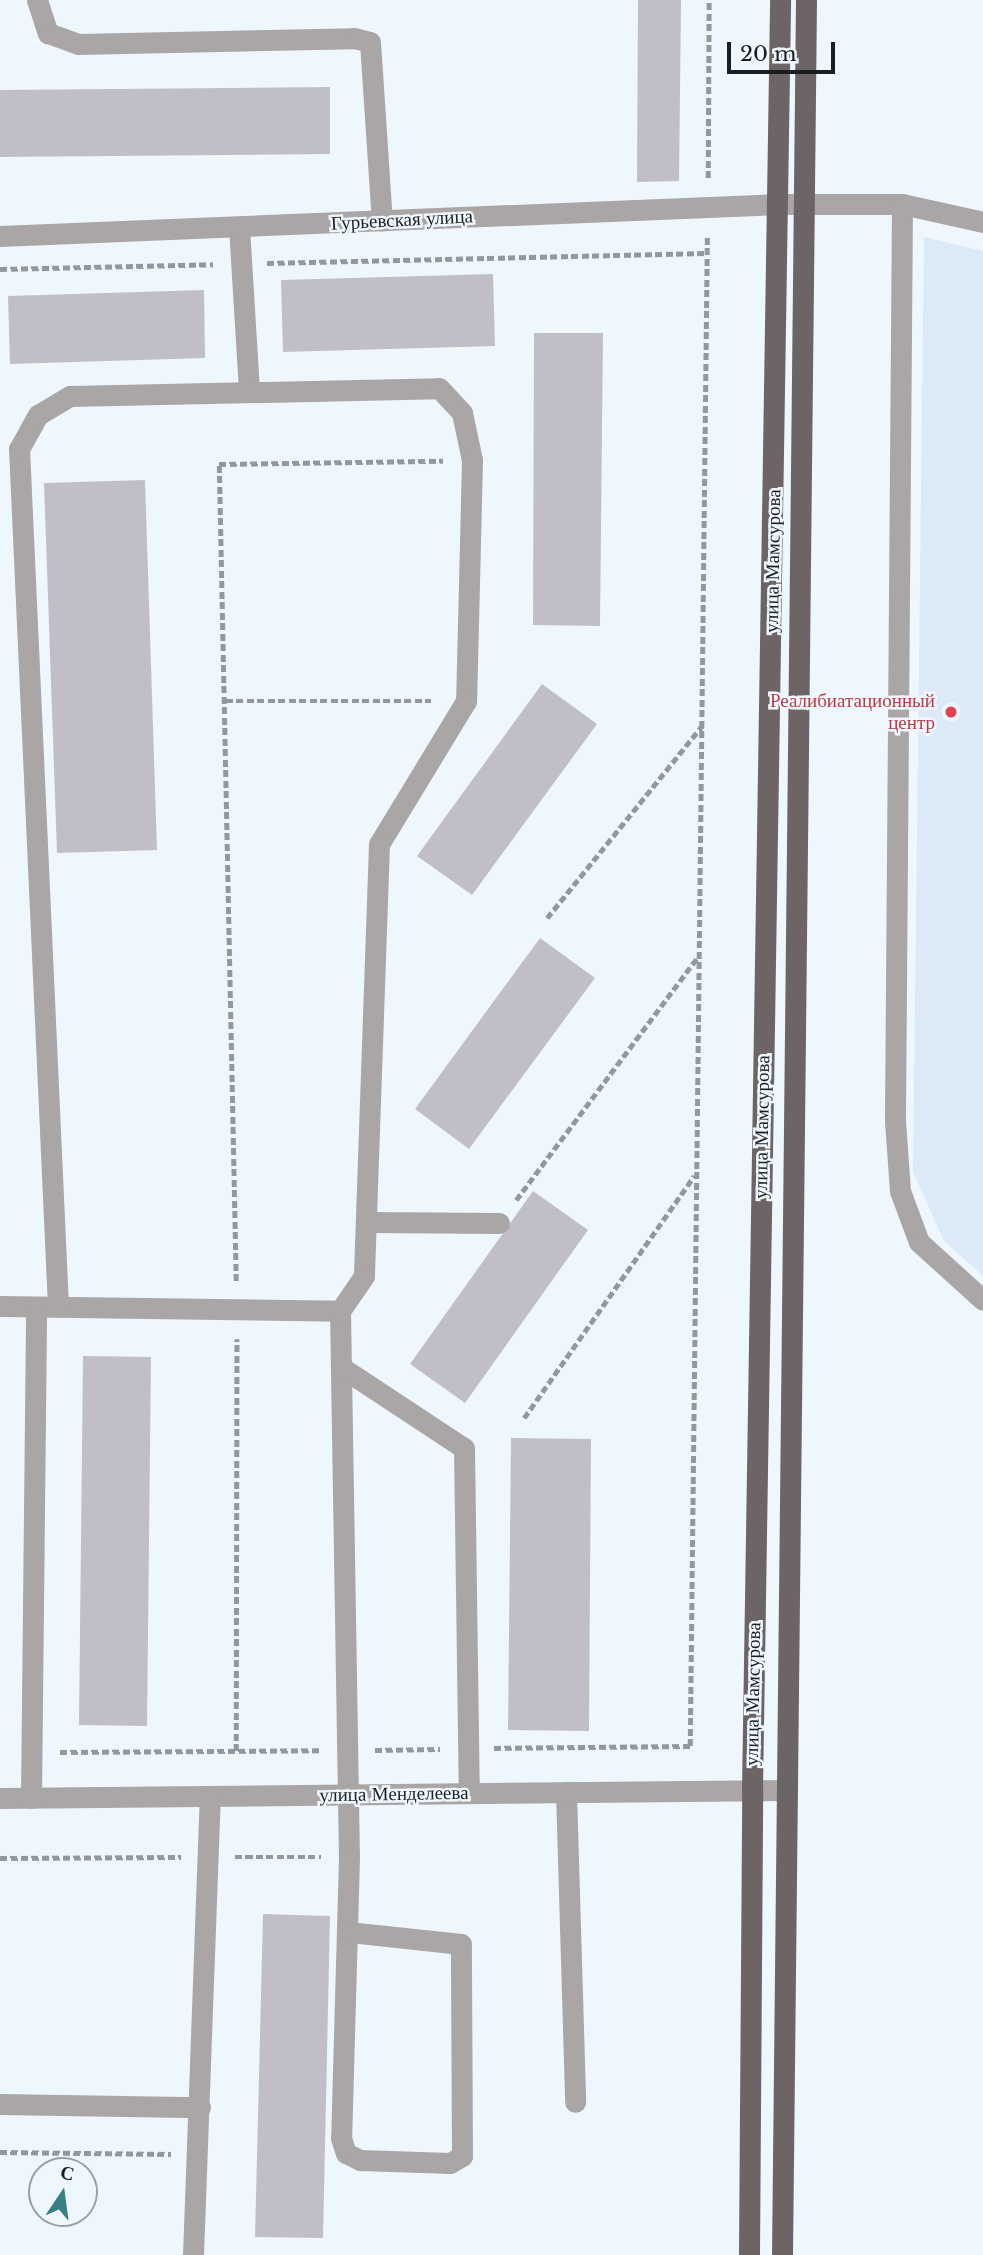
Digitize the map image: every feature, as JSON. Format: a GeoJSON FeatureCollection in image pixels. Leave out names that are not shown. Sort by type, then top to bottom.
{"type":"FeatureCollection","features":[{"type":"Feature","properties":{"kind":"main road","name":"улица Мамсурова"},"geometry":{"type":"LineString","coordinates":[[749,2255],[752,1790],[779,204],[780,0]]}},
{"type":"Feature","properties":{"kind":"main road","name":"улица Мамсурова"},"geometry":{"type":"LineString","coordinates":[[782,2255],[806,0]]}},
{"type":"Feature","properties":{"kind":"street"},"geometry":{"type":"LineString","coordinates":[[37,0],[48,33],[78,44],[354,38],[370,42],[382,221]]}},
{"type":"Feature","properties":{"kind":"street","name":"Гурьевская улица"},"geometry":{"type":"LineString","coordinates":[[0,236],[779,204],[902,204],[983,222]]}},
{"type":"Feature","properties":{"kind":"street"},"geometry":{"type":"LineString","coordinates":[[902,204],[895,1121],[900,1191],[919,1242],[983,1300]]}},
{"type":"Feature","properties":{"kind":"street"},"geometry":{"type":"LineString","coordinates":[[239,228],[249,390]]}},
{"type":"Feature","properties":{"kind":"street"},"geometry":{"type":"LineString","coordinates":[[58,1307],[19,449],[38,415],[70,396],[249,390],[439,388],[462,413],[472,460],[466,701],[379,844],[368,1222],[364,1276],[340,1311],[349,1857],[341,2138],[346,2153],[360,2160],[450,2162],[462,2156],[461,1944],[348,1932]]}},
{"type":"Feature","properties":{"kind":"street"},"geometry":{"type":"LineString","coordinates":[[368,1222],[499,1223]]}},
{"type":"Feature","properties":{"kind":"street"},"geometry":{"type":"LineString","coordinates":[[0,1306],[340,1311]]}},
{"type":"Feature","properties":{"kind":"street"},"geometry":{"type":"LineString","coordinates":[[31,1798],[36,1307]]}},
{"type":"Feature","properties":{"kind":"street"},"geometry":{"type":"LineString","coordinates":[[341,1367],[464,1448],[469,1793]]}},
{"type":"Feature","properties":{"kind":"street","name":"улица Менделеева"},"geometry":{"type":"LineString","coordinates":[[0,1798],[788,1790]]}},
{"type":"Feature","properties":{"kind":"street"},"geometry":{"type":"LineString","coordinates":[[566,1792],[575,2102]]}},
{"type":"Feature","properties":{"kind":"street"},"geometry":{"type":"LineString","coordinates":[[193,2255],[210,1796]]}},
{"type":"Feature","properties":{"kind":"street"},"geometry":{"type":"LineString","coordinates":[[0,2104],[200,2107]]}},
{"type":"Feature","properties":{"kind":"path"},"geometry":{"type":"LineString","coordinates":[[690,1746],[694,1175],[702,725],[709,0]]}},
{"type":"Feature","properties":{"kind":"path"},"geometry":{"type":"LineString","coordinates":[[0,269],[707,253]]}},
{"type":"Feature","properties":{"kind":"path"},"geometry":{"type":"LineString","coordinates":[[236,1751],[236,1309],[226,701],[219,464],[472,460]]}},
{"type":"Feature","properties":{"kind":"path"},"geometry":{"type":"LineString","coordinates":[[226,701],[466,701]]}},
{"type":"Feature","properties":{"kind":"path"},"geometry":{"type":"LineString","coordinates":[[547,918],[702,725]]}},
{"type":"Feature","properties":{"kind":"path"},"geometry":{"type":"LineString","coordinates":[[499,1223],[698,957]]}},
{"type":"Feature","properties":{"kind":"path"},"geometry":{"type":"LineString","coordinates":[[523,1418],[694,1175]]}},
{"type":"Feature","properties":{"kind":"path"},"geometry":{"type":"LineString","coordinates":[[0,1858],[349,1857]]}},
{"type":"Feature","properties":{"kind":"path"},"geometry":{"type":"LineString","coordinates":[[0,2152],[198,2155]]}},
{"type":"Feature","properties":{"kind":"shaded area","name":"Реалибиатационный центр"},"geometry":{"type":"Polygon","coordinates":[[[924,237],[983,251],[983,1276],[944,1241],[913,1172],[924,237]]]}},
{"type":"Feature","properties":{"kind":"building"},"geometry":{"type":"Polygon","coordinates":[[[638,0],[681,0],[679,181],[637,182],[638,0]]]}},
{"type":"Feature","properties":{"kind":"building"},"geometry":{"type":"Polygon","coordinates":[[[330,87],[330,154],[0,157],[0,90],[330,87]]]}},
{"type":"Feature","properties":{"kind":"building"},"geometry":{"type":"Polygon","coordinates":[[[493,274],[495,346],[283,352],[281,280],[493,274]]]}},
{"type":"Feature","properties":{"kind":"building"},"geometry":{"type":"Polygon","coordinates":[[[204,290],[205,358],[10,364],[8,296],[204,290]]]}},
{"type":"Feature","properties":{"kind":"building"},"geometry":{"type":"Polygon","coordinates":[[[534,333],[603,333],[600,626],[533,625],[534,333]]]}},
{"type":"Feature","properties":{"kind":"building"},"geometry":{"type":"Polygon","coordinates":[[[145,480],[157,850],[57,853],[44,483],[145,480]]]}},
{"type":"Feature","properties":{"kind":"building"},"geometry":{"type":"Polygon","coordinates":[[[542,684],[597,724],[472,895],[417,856],[542,684]]]}},
{"type":"Feature","properties":{"kind":"building"},"geometry":{"type":"Polygon","coordinates":[[[540,938],[595,978],[469,1149],[415,1109],[540,938]]]}},
{"type":"Feature","properties":{"kind":"building"},"geometry":{"type":"Polygon","coordinates":[[[533,1191],[588,1230],[465,1403],[410,1364],[533,1191]]]}},
{"type":"Feature","properties":{"kind":"building"},"geometry":{"type":"Polygon","coordinates":[[[83,1356],[151,1357],[147,1726],[79,1725],[83,1356]]]}},
{"type":"Feature","properties":{"kind":"building"},"geometry":{"type":"Polygon","coordinates":[[[511,1438],[591,1439],[589,1731],[508,1730],[511,1438]]]}},
{"type":"Feature","properties":{"kind":"building"},"geometry":{"type":"Polygon","coordinates":[[[263,1914],[330,1916],[323,2238],[255,2237],[263,1914]]]}},
{"type":"Feature","properties":{"kind":"place","name":"Реалибиатационный центр"},"geometry":{"type":"Point","coordinates":[951,712]}}]}
